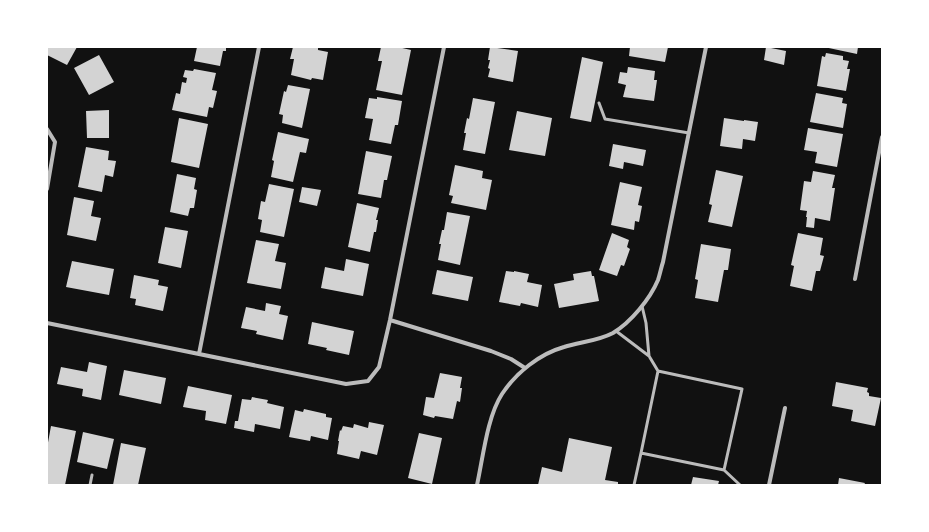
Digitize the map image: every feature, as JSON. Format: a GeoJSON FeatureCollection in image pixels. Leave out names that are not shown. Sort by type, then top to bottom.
{"type":"FeatureCollection","features":[{"type":"Feature","properties":{"kind":"street"},"geometry":{"type":"LineString","coordinates":[[199,354],[259,47]]}},
{"type":"Feature","properties":{"kind":"street"},"geometry":{"type":"LineString","coordinates":[[47,322],[346,384],[368,381],[379,367],[390,320],[444,47]]}},
{"type":"Feature","properties":{"kind":"street"},"geometry":{"type":"LineString","coordinates":[[477,485],[489,429],[496,406],[508,386],[525,368],[540,358],[563,347],[600,339],[616,330],[629,321],[651,293],[658,279],[669,236],[706,47]]}},
{"type":"Feature","properties":{"kind":"street"},"geometry":{"type":"LineString","coordinates":[[47,130],[55,142],[47,189]]}},
{"type":"Feature","properties":{"kind":"street"},"geometry":{"type":"LineString","coordinates":[[854,279],[882,137]]}},
{"type":"Feature","properties":{"kind":"street"},"geometry":{"type":"LineString","coordinates":[[390,320],[491,351],[511,359],[525,368]]}},
{"type":"Feature","properties":{"kind":"street"},"geometry":{"type":"LineString","coordinates":[[769,485],[785,408]]}},
{"type":"Feature","properties":{"kind":"lane"},"geometry":{"type":"LineString","coordinates":[[599,103],[605,119],[689,133]]}},
{"type":"Feature","properties":{"kind":"lane"},"geometry":{"type":"LineString","coordinates":[[642,306],[646,322],[649,356]]}},
{"type":"Feature","properties":{"kind":"lane"},"geometry":{"type":"LineString","coordinates":[[616,330],[649,356],[658,371],[634,485]]}},
{"type":"Feature","properties":{"kind":"lane"},"geometry":{"type":"LineString","coordinates":[[658,371],[742,389],[724,470]]}},
{"type":"Feature","properties":{"kind":"lane"},"geometry":{"type":"LineString","coordinates":[[641,453],[724,470],[740,485]]}},
{"type":"Feature","properties":{"kind":"lane"},"geometry":{"type":"LineString","coordinates":[[90,485],[92,475]]}},
{"type":"Feature","properties":{"kind":"building"},"geometry":{"type":"Polygon","coordinates":[[[47,47],[77,47],[67,65],[47,55],[47,47]]]}},
{"type":"Feature","properties":{"kind":"building"},"geometry":{"type":"Polygon","coordinates":[[[197,47],[226,47],[226,51],[223,51],[220,66],[194,61],[197,47]]]}},
{"type":"Feature","properties":{"kind":"building"},"geometry":{"type":"Polygon","coordinates":[[[293,47],[318,47],[318,50],[328,52],[323,80],[312,78],[311,80],[291,75],[294,59],[290,59],[293,47]]]}},
{"type":"Feature","properties":{"kind":"building"},"geometry":{"type":"Polygon","coordinates":[[[381,47],[398,47],[411,50],[402,95],[376,90],[382,61],[378,61],[381,47]]]}},
{"type":"Feature","properties":{"kind":"building"},"geometry":{"type":"Polygon","coordinates":[[[490,47],[518,51],[513,82],[488,77],[490,69],[488,68],[490,60],[488,60],[490,47]]]}},
{"type":"Feature","properties":{"kind":"building"},"geometry":{"type":"Polygon","coordinates":[[[630,47],[668,47],[665,62],[629,56],[630,47]]]}},
{"type":"Feature","properties":{"kind":"building"},"geometry":{"type":"Polygon","coordinates":[[[766,47],[786,51],[784,65],[764,60],[766,47]]]}},
{"type":"Feature","properties":{"kind":"building"},"geometry":{"type":"Polygon","coordinates":[[[824,47],[858,47],[857,54],[824,47]]]}},
{"type":"Feature","properties":{"kind":"building"},"geometry":{"type":"Polygon","coordinates":[[[826,53],[843,56],[843,60],[849,61],[847,69],[850,69],[846,91],[817,86],[822,56],[825,57],[826,53]]]}},
{"type":"Feature","properties":{"kind":"building"},"geometry":{"type":"Polygon","coordinates":[[[99,55],[114,82],[89,95],[74,68],[99,55]]]}},
{"type":"Feature","properties":{"kind":"building"},"geometry":{"type":"Polygon","coordinates":[[[582,57],[603,62],[591,122],[570,118],[582,57]]]}},
{"type":"Feature","properties":{"kind":"building"},"geometry":{"type":"Polygon","coordinates":[[[628,67],[655,71],[654,80],[657,80],[654,101],[623,97],[626,85],[618,83],[620,72],[627,73],[628,67]]]}},
{"type":"Feature","properties":{"kind":"building"},"geometry":{"type":"Polygon","coordinates":[[[194,69],[216,73],[212,90],[217,91],[213,108],[209,107],[207,117],[172,110],[176,93],[180,94],[182,82],[186,83],[187,78],[183,77],[185,70],[193,71],[194,69]]]}},
{"type":"Feature","properties":{"kind":"building"},"geometry":{"type":"Polygon","coordinates":[[[288,85],[310,89],[302,128],[282,123],[283,115],[279,114],[284,91],[286,92],[288,85]]]}},
{"type":"Feature","properties":{"kind":"building"},"geometry":{"type":"Polygon","coordinates":[[[816,93],[843,98],[842,103],[847,104],[843,128],[810,122],[816,93]]]}},
{"type":"Feature","properties":{"kind":"building"},"geometry":{"type":"Polygon","coordinates":[[[377,97],[402,101],[398,125],[395,125],[391,144],[369,140],[373,119],[365,118],[369,98],[377,99],[377,97]]]}},
{"type":"Feature","properties":{"kind":"building"},"geometry":{"type":"Polygon","coordinates":[[[473,98],[495,102],[485,154],[463,150],[466,133],[464,133],[467,118],[469,119],[473,98]]]}},
{"type":"Feature","properties":{"kind":"building"},"geometry":{"type":"Polygon","coordinates":[[[109,110],[109,138],[87,138],[86,111],[109,110]]]}},
{"type":"Feature","properties":{"kind":"building"},"geometry":{"type":"Polygon","coordinates":[[[517,111],[552,118],[545,156],[509,150],[517,111]]]}},
{"type":"Feature","properties":{"kind":"building"},"geometry":{"type":"Polygon","coordinates":[[[179,118],[208,124],[199,168],[171,162],[179,118]]]}},
{"type":"Feature","properties":{"kind":"building"},"geometry":{"type":"Polygon","coordinates":[[[724,118],[758,122],[755,141],[743,139],[742,149],[720,146],[724,118]]]}},
{"type":"Feature","properties":{"kind":"building"},"geometry":{"type":"Polygon","coordinates":[[[808,128],[843,134],[837,167],[815,163],[817,152],[804,150],[808,128]]]}},
{"type":"Feature","properties":{"kind":"building"},"geometry":{"type":"Polygon","coordinates":[[[278,132],[309,139],[306,153],[300,152],[293,182],[271,177],[274,161],[272,160],[278,132]]]}},
{"type":"Feature","properties":{"kind":"building"},"geometry":{"type":"Polygon","coordinates":[[[613,144],[646,150],[643,166],[624,162],[623,169],[609,166],[613,144]]]}},
{"type":"Feature","properties":{"kind":"building"},"geometry":{"type":"Polygon","coordinates":[[[86,147],[109,151],[108,160],[116,161],[113,177],[105,175],[102,192],[78,187],[86,147]]]}},
{"type":"Feature","properties":{"kind":"building"},"geometry":{"type":"Polygon","coordinates":[[[366,151],[392,156],[387,180],[384,180],[381,198],[358,194],[366,151]]]}},
{"type":"Feature","properties":{"kind":"building"},"geometry":{"type":"Polygon","coordinates":[[[455,165],[483,171],[482,178],[492,180],[486,210],[451,203],[453,196],[449,195],[455,165]]]}},
{"type":"Feature","properties":{"kind":"building"},"geometry":{"type":"Polygon","coordinates":[[[716,170],[743,176],[732,227],[708,222],[712,205],[709,204],[716,170]]]}},
{"type":"Feature","properties":{"kind":"building"},"geometry":{"type":"Polygon","coordinates":[[[813,171],[835,175],[832,188],[835,188],[830,221],[815,218],[814,228],[806,227],[807,211],[800,210],[804,181],[811,182],[813,171]]]}},
{"type":"Feature","properties":{"kind":"building"},"geometry":{"type":"Polygon","coordinates":[[[177,174],[196,178],[194,189],[197,190],[194,208],[190,208],[188,216],[170,212],[177,174]]]}},
{"type":"Feature","properties":{"kind":"building"},"geometry":{"type":"Polygon","coordinates":[[[620,182],[642,187],[638,205],[642,206],[639,222],[635,221],[634,230],[611,225],[620,182]]]}},
{"type":"Feature","properties":{"kind":"building"},"geometry":{"type":"Polygon","coordinates":[[[269,184],[294,189],[284,237],[260,232],[262,220],[258,219],[261,201],[265,202],[269,184]]]}},
{"type":"Feature","properties":{"kind":"building"},"geometry":{"type":"Polygon","coordinates":[[[302,187],[321,190],[317,206],[299,202],[302,187]]]}},
{"type":"Feature","properties":{"kind":"building"},"geometry":{"type":"Polygon","coordinates":[[[74,197],[94,201],[91,216],[101,218],[96,241],[67,235],[74,197]]]}},
{"type":"Feature","properties":{"kind":"building"},"geometry":{"type":"Polygon","coordinates":[[[357,203],[379,208],[376,220],[378,220],[376,232],[374,232],[370,252],[348,247],[357,203]]]}},
{"type":"Feature","properties":{"kind":"building"},"geometry":{"type":"Polygon","coordinates":[[[447,212],[470,216],[460,265],[438,260],[441,244],[439,244],[442,230],[444,230],[447,212]]]}},
{"type":"Feature","properties":{"kind":"building"},"geometry":{"type":"Polygon","coordinates":[[[165,227],[188,231],[181,268],[158,263],[165,227]]]}},
{"type":"Feature","properties":{"kind":"building"},"geometry":{"type":"Polygon","coordinates":[[[612,233],[629,240],[627,247],[630,249],[624,266],[621,265],[617,276],[599,270],[612,233]]]}},
{"type":"Feature","properties":{"kind":"building"},"geometry":{"type":"Polygon","coordinates":[[[798,233],[823,238],[820,255],[824,256],[820,271],[816,271],[812,291],[790,286],[794,266],[791,265],[798,233]]]}},
{"type":"Feature","properties":{"kind":"building"},"geometry":{"type":"Polygon","coordinates":[[[256,240],[279,244],[275,261],[286,263],[281,289],[247,283],[256,240]]]}},
{"type":"Feature","properties":{"kind":"building"},"geometry":{"type":"Polygon","coordinates":[[[701,244],[731,249],[728,270],[724,270],[718,302],[695,298],[698,280],[695,279],[701,244]]]}},
{"type":"Feature","properties":{"kind":"building"},"geometry":{"type":"Polygon","coordinates":[[[346,259],[369,264],[363,296],[321,288],[325,267],[344,271],[346,259]]]}},
{"type":"Feature","properties":{"kind":"building"},"geometry":{"type":"Polygon","coordinates":[[[72,261],[114,269],[109,295],[66,287],[72,261]]]}},
{"type":"Feature","properties":{"kind":"building"},"geometry":{"type":"Polygon","coordinates":[[[437,270],[473,277],[468,301],[432,294],[437,270]]]}},
{"type":"Feature","properties":{"kind":"building"},"geometry":{"type":"Polygon","coordinates":[[[506,271],[529,274],[527,282],[542,285],[538,307],[521,303],[520,306],[499,302],[506,271]]]}},
{"type":"Feature","properties":{"kind":"building"},"geometry":{"type":"Polygon","coordinates":[[[591,271],[592,276],[594,276],[599,301],[559,308],[554,284],[574,280],[573,274],[591,271]]]}},
{"type":"Feature","properties":{"kind":"building"},"geometry":{"type":"Polygon","coordinates":[[[134,275],[159,280],[158,285],[168,287],[163,311],[135,305],[136,299],[130,298],[134,275]]]}},
{"type":"Feature","properties":{"kind":"building"},"geometry":{"type":"Polygon","coordinates":[[[266,303],[281,306],[279,314],[288,316],[283,340],[256,334],[257,331],[241,328],[246,307],[265,311],[266,303]]]}},
{"type":"Feature","properties":{"kind":"building"},"geometry":{"type":"Polygon","coordinates":[[[312,322],[354,331],[349,355],[308,344],[312,322]]]}},
{"type":"Feature","properties":{"kind":"building"},"geometry":{"type":"Polygon","coordinates":[[[89,362],[107,366],[101,400],[82,396],[83,389],[57,384],[61,367],[87,372],[89,362]]]}},
{"type":"Feature","properties":{"kind":"building"},"geometry":{"type":"Polygon","coordinates":[[[124,370],[166,378],[161,404],[119,395],[124,370]]]}},
{"type":"Feature","properties":{"kind":"building"},"geometry":{"type":"Polygon","coordinates":[[[440,373],[462,377],[460,402],[457,401],[453,419],[435,416],[434,418],[423,415],[426,397],[434,398],[440,373]]]}},
{"type":"Feature","properties":{"kind":"building"},"geometry":{"type":"Polygon","coordinates":[[[836,382],[868,388],[867,392],[869,393],[869,396],[881,398],[875,426],[851,421],[853,410],[832,406],[836,382]]]}},
{"type":"Feature","properties":{"kind":"building"},"geometry":{"type":"Polygon","coordinates":[[[188,386],[232,395],[226,424],[205,420],[206,411],[183,407],[188,386]]]}},
{"type":"Feature","properties":{"kind":"building"},"geometry":{"type":"Polygon","coordinates":[[[252,397],[268,400],[267,403],[284,407],[280,429],[255,424],[254,432],[234,428],[235,421],[238,421],[242,399],[251,400],[252,397]]]}},
{"type":"Feature","properties":{"kind":"building"},"geometry":{"type":"Polygon","coordinates":[[[304,409],[326,414],[326,417],[332,418],[328,440],[311,436],[310,441],[289,437],[295,410],[303,412],[304,409]]]}},
{"type":"Feature","properties":{"kind":"building"},"geometry":{"type":"Polygon","coordinates":[[[369,422],[384,425],[377,455],[361,451],[359,459],[337,454],[340,430],[341,431],[343,426],[353,428],[354,424],[368,428],[369,422]]]}},
{"type":"Feature","properties":{"kind":"building"},"geometry":{"type":"Polygon","coordinates":[[[51,426],[76,431],[65,485],[47,485],[47,448],[51,426]]]}},
{"type":"Feature","properties":{"kind":"building"},"geometry":{"type":"Polygon","coordinates":[[[83,432],[114,439],[107,469],[77,462],[83,432]]]}},
{"type":"Feature","properties":{"kind":"building"},"geometry":{"type":"Polygon","coordinates":[[[419,433],[442,438],[432,484],[408,478],[419,433]]]}},
{"type":"Feature","properties":{"kind":"building"},"geometry":{"type":"Polygon","coordinates":[[[569,438],[612,447],[605,480],[618,482],[618,485],[538,485],[542,467],[562,472],[569,438]]]}},
{"type":"Feature","properties":{"kind":"building"},"geometry":{"type":"Polygon","coordinates":[[[121,443],[146,448],[138,485],[113,485],[121,443]]]}},
{"type":"Feature","properties":{"kind":"building"},"geometry":{"type":"Polygon","coordinates":[[[693,477],[719,481],[718,485],[691,485],[693,477]]]}},
{"type":"Feature","properties":{"kind":"building"},"geometry":{"type":"Polygon","coordinates":[[[839,478],[865,483],[864,485],[838,485],[839,478]]]}}]}
